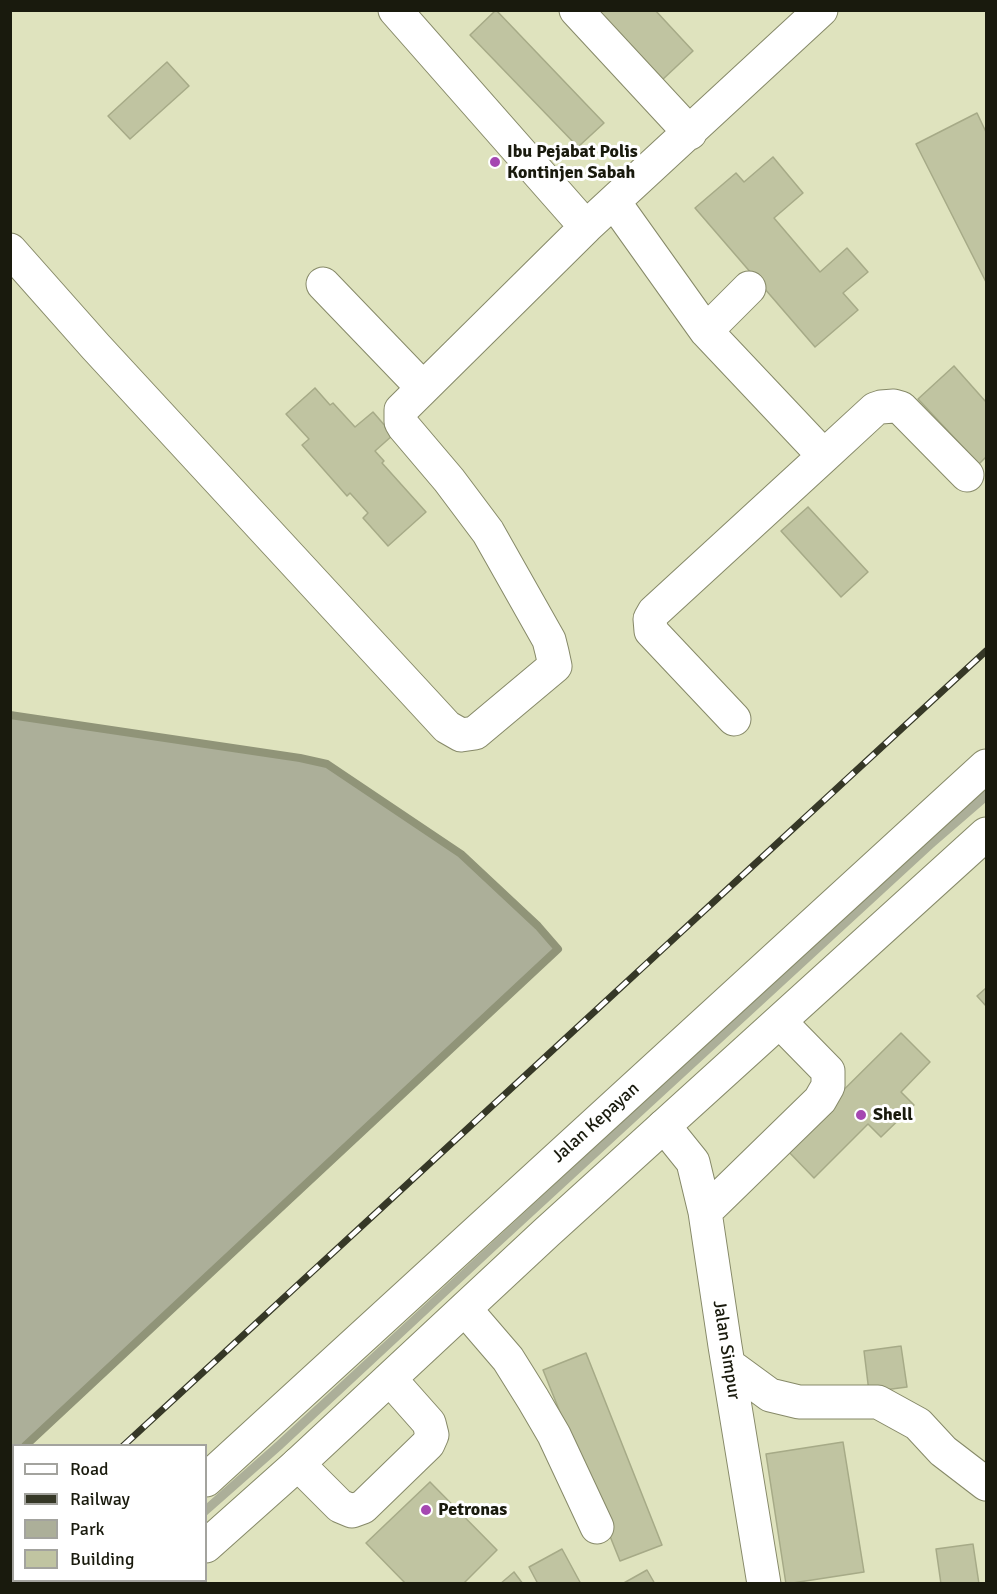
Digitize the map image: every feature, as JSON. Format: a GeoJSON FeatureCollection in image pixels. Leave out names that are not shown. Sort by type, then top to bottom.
{"type":"FeatureCollection","features":[{"type":"Feature","properties":{"kind":"main road"},"geometry":{"type":"LineString","coordinates":[[395,10],[586,227]]}},
{"type":"Feature","properties":{"kind":"main road"},"geometry":{"type":"LineString","coordinates":[[576,10],[690,133]]}},
{"type":"Feature","properties":{"kind":"main road"},"geometry":{"type":"LineString","coordinates":[[10,250],[96,347],[447,727],[453,732],[468,735],[475,733],[555,666],[549,639],[488,532],[401,422],[401,410],[586,227],[821,10]]}},
{"type":"Feature","properties":{"kind":"main road"},"geometry":{"type":"LineString","coordinates":[[614,202],[706,331],[824,456]]}},
{"type":"Feature","properties":{"kind":"main road"},"geometry":{"type":"LineString","coordinates":[[323,284],[422,387]]}},
{"type":"Feature","properties":{"kind":"main road"},"geometry":{"type":"LineString","coordinates":[[706,331],[749,288]]}},
{"type":"Feature","properties":{"kind":"main road"},"geometry":{"type":"LineString","coordinates":[[734,718],[651,631],[650,619],[654,612],[875,409],[894,406],[901,408],[967,475]]}},
{"type":"Feature","properties":{"kind":"main road","name":"Jalan Kepayan"},"geometry":{"type":"LineString","coordinates":[[207,1479],[987,766]]}},
{"type":"Feature","properties":{"kind":"main road"},"geometry":{"type":"LineString","coordinates":[[207,1545],[298,1464],[546,1233],[987,834]]}},
{"type":"Feature","properties":{"kind":"main road"},"geometry":{"type":"LineString","coordinates":[[705,1212],[820,1100],[828,1086],[828,1071],[780,1022]]}},
{"type":"Feature","properties":{"kind":"main road","name":"Jalan Simpur"},"geometry":{"type":"LineString","coordinates":[[664,1126],[693,1162],[705,1212],[764,1584]]}},
{"type":"Feature","properties":{"kind":"main road"},"geometry":{"type":"LineString","coordinates":[[465,1310],[508,1359],[533,1399],[554,1435],[597,1527]]}},
{"type":"Feature","properties":{"kind":"main road"},"geometry":{"type":"LineString","coordinates":[[729,1365],[770,1395],[799,1402],[878,1402],[918,1424],[943,1451],[987,1484]]}},
{"type":"Feature","properties":{"kind":"main road"},"geometry":{"type":"LineString","coordinates":[[298,1464],[340,1506],[352,1511],[363,1507],[428,1444],[432,1435],[429,1423],[390,1379]]}},
{"type":"Feature","properties":{"kind":"green space"},"geometry":{"type":"Polygon","coordinates":[[[11,715],[327,764],[461,854],[538,926],[558,949],[26,1444],[12,1444],[11,1459],[11,715]]]}},
{"type":"Feature","properties":{"kind":"green space"},"geometry":{"type":"Polygon","coordinates":[[[986,789],[986,802],[934,847],[282,1449],[207,1515],[207,1503],[986,789]]]}},
{"type":"Feature","properties":{"kind":"building"},"geometry":{"type":"Polygon","coordinates":[[[496,10],[604,123],[578,147],[470,35],[496,10]]]}},
{"type":"Feature","properties":{"kind":"building"},"geometry":{"type":"Polygon","coordinates":[[[596,10],[655,10],[693,51],[661,81],[596,10]]]}},
{"type":"Feature","properties":{"kind":"building"},"geometry":{"type":"Polygon","coordinates":[[[167,62],[189,86],[130,139],[108,116],[167,62]]]}},
{"type":"Feature","properties":{"kind":"building"},"geometry":{"type":"Polygon","coordinates":[[[977,113],[986,132],[986,282],[916,144],[977,113]]]}},
{"type":"Feature","properties":{"kind":"building"},"geometry":{"type":"Polygon","coordinates":[[[773,157],[803,193],[774,218],[820,272],[847,248],[868,272],[843,293],[858,310],[815,347],[695,208],[736,173],[744,182],[773,157]]]}},
{"type":"Feature","properties":{"kind":"building"},"geometry":{"type":"Polygon","coordinates":[[[954,366],[986,402],[986,457],[979,464],[918,399],[954,366]]]}},
{"type":"Feature","properties":{"kind":"building"},"geometry":{"type":"Polygon","coordinates":[[[315,388],[330,405],[333,403],[355,427],[373,412],[393,435],[375,451],[384,461],[382,463],[426,512],[388,546],[363,518],[368,513],[350,493],[347,496],[302,445],[309,439],[286,414],[315,388]]]}},
{"type":"Feature","properties":{"kind":"building"},"geometry":{"type":"Polygon","coordinates":[[[808,507],[868,572],[841,597],[781,531],[808,507]]]}},
{"type":"Feature","properties":{"kind":"building"},"geometry":{"type":"Polygon","coordinates":[[[986,988],[986,1006],[977,996],[986,988]]]}},
{"type":"Feature","properties":{"kind":"building","name":"Shell"},"geometry":{"type":"Polygon","coordinates":[[[901,1033],[930,1062],[901,1092],[914,1105],[881,1137],[868,1124],[814,1178],[785,1148],[901,1033]]]}},
{"type":"Feature","properties":{"kind":"building"},"geometry":{"type":"Polygon","coordinates":[[[901,1346],[907,1387],[869,1392],[864,1351],[901,1346]]]}},
{"type":"Feature","properties":{"kind":"building"},"geometry":{"type":"Polygon","coordinates":[[[586,1353],[662,1545],[620,1561],[543,1370],[586,1353]]]}},
{"type":"Feature","properties":{"kind":"building"},"geometry":{"type":"Polygon","coordinates":[[[843,1442],[864,1572],[786,1584],[766,1454],[843,1442]]]}},
{"type":"Feature","properties":{"kind":"building"},"geometry":{"type":"Polygon","coordinates":[[[430,1482],[497,1550],[463,1584],[406,1584],[366,1543],[430,1482]]]}},
{"type":"Feature","properties":{"kind":"building"},"geometry":{"type":"Polygon","coordinates":[[[973,1544],[979,1584],[941,1584],[936,1549],[973,1544]]]}},
{"type":"Feature","properties":{"kind":"building"},"geometry":{"type":"Polygon","coordinates":[[[562,1549],[581,1584],[538,1584],[529,1567],[562,1549]]]}},
{"type":"Feature","properties":{"kind":"building"},"geometry":{"type":"Polygon","coordinates":[[[647,1570],[655,1584],[622,1584],[647,1570]]]}},
{"type":"Feature","properties":{"kind":"building"},"geometry":{"type":"Polygon","coordinates":[[[514,1572],[523,1584],[500,1584],[514,1572]]]}},
{"type":"Feature","properties":{"kind":"waterway"},"geometry":{"type":"LineString","coordinates":[[10,715],[300,758],[327,764],[461,854],[538,926],[558,949],[27,1444]]}},
{"type":"Feature","properties":{"kind":"railway"},"geometry":{"type":"LineString","coordinates":[[125,1444],[986,651]]}},
{"type":"Feature","properties":{"kind":"place","name":"Ibu Pejabat Polis Kontinjen Sabah"},"geometry":{"type":"Point","coordinates":[495,162]}},
{"type":"Feature","properties":{"kind":"place","name":"Shell"},"geometry":{"type":"Point","coordinates":[861,1115]}},
{"type":"Feature","properties":{"kind":"place","name":"Petronas"},"geometry":{"type":"Point","coordinates":[426,1510]}}]}
